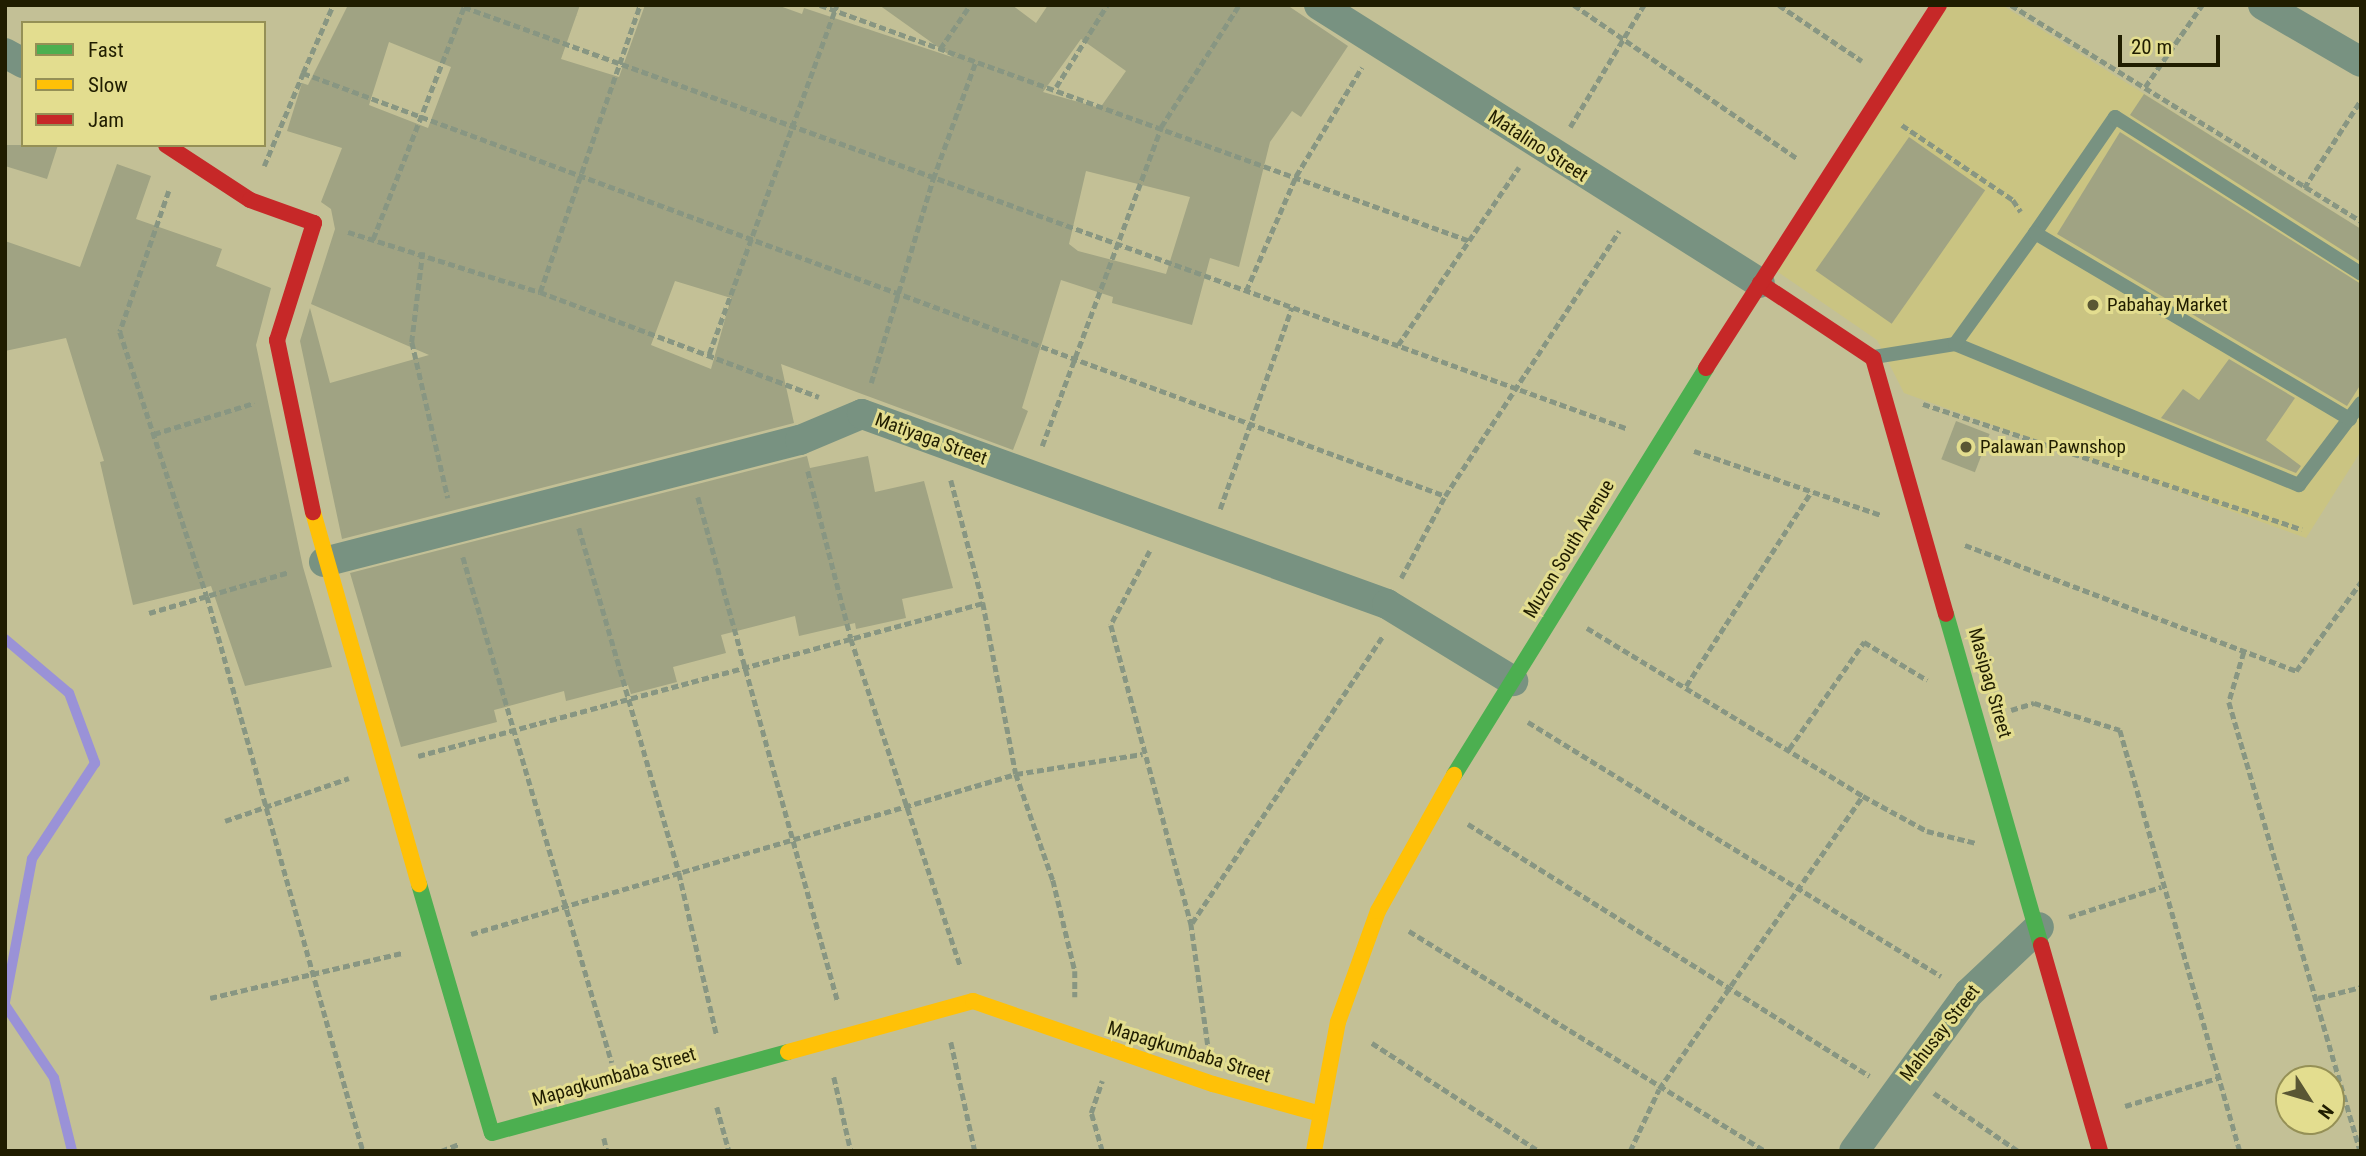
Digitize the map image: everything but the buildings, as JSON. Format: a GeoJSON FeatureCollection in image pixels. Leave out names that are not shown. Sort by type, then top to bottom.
{"type":"FeatureCollection","features":[{"type":"Feature","properties":{"kind":"street","name":"Matalino Street"},"geometry":{"type":"LineString","coordinates":[[1319,5],[1544,150],[1760,283]]}},
{"type":"Feature","properties":{"kind":"street","name":"Muzon South Avenue"},"geometry":{"type":"LineString","coordinates":[[1314,1151],[1317,1113],[1338,1022],[1378,911],[1436,804],[1660,439],[1940,5]]}},
{"type":"Feature","properties":{"kind":"street"},"geometry":{"type":"LineString","coordinates":[[2263,5],[2361,62]]}},
{"type":"Feature","properties":{"kind":"street"},"geometry":{"type":"LineString","coordinates":[[5,53],[21,62]]}},
{"type":"Feature","properties":{"kind":"street"},"geometry":{"type":"LineString","coordinates":[[168,147],[180,159],[250,200],[314,223]]}},
{"type":"Feature","properties":{"kind":"street","name":"Mapagkumbaba Street"},"geometry":{"type":"LineString","coordinates":[[314,223],[277,340],[324,562],[387,765],[492,1133],[846,1033],[973,1001],[1066,1036],[1213,1084],[1317,1113]]}},
{"type":"Feature","properties":{"kind":"street"},"geometry":{"type":"LineString","coordinates":[[1760,283],[1873,358]]}},
{"type":"Feature","properties":{"kind":"street","name":"Masipag Street"},"geometry":{"type":"LineString","coordinates":[[1873,358],[2018,853],[2100,1151]]}},
{"type":"Feature","properties":{"kind":"street","name":"Matiyaga Street"},"geometry":{"type":"LineString","coordinates":[[324,562],[570,495],[800,440],[862,414],[1393,608],[1505,692]]}},
{"type":"Feature","properties":{"kind":"street","name":"Mahusay Street"},"geometry":{"type":"LineString","coordinates":[[1854,1151],[1900,1083],[1969,993],[2039,927]]}},
{"type":"Feature","properties":{"kind":"lane"},"geometry":{"type":"LineString","coordinates":[[1955,344],[2115,117],[2361,274]]}},
{"type":"Feature","properties":{"kind":"lane"},"geometry":{"type":"LineString","coordinates":[[2035,233],[2350,419]]}},
{"type":"Feature","properties":{"kind":"lane"},"geometry":{"type":"LineString","coordinates":[[1873,358],[1955,344],[2299,485],[2361,403]]}},
{"type":"Feature","properties":{"kind":"path"},"geometry":{"type":"LineString","coordinates":[[250,200],[333,5]]}},
{"type":"Feature","properties":{"kind":"path"},"geometry":{"type":"LineString","coordinates":[[540,292],[582,178],[640,5]]}},
{"type":"Feature","properties":{"kind":"path"},"geometry":{"type":"LineString","coordinates":[[820,5],[835,8],[940,49],[1056,87],[1470,241]]}},
{"type":"Feature","properties":{"kind":"path"},"geometry":{"type":"LineString","coordinates":[[940,49],[970,5]]}},
{"type":"Feature","properties":{"kind":"path"},"geometry":{"type":"LineString","coordinates":[[1056,87],[1107,5]]}},
{"type":"Feature","properties":{"kind":"path"},"geometry":{"type":"LineString","coordinates":[[1031,475],[1161,127],[1239,5]]}},
{"type":"Feature","properties":{"kind":"path"},"geometry":{"type":"LineString","coordinates":[[1574,5],[1826,178]]}},
{"type":"Feature","properties":{"kind":"path"},"geometry":{"type":"LineString","coordinates":[[1398,345],[1470,241],[1544,150],[1625,38],[1644,5]]}},
{"type":"Feature","properties":{"kind":"path"},"geometry":{"type":"LineString","coordinates":[[1779,5],[1892,82]]}},
{"type":"Feature","properties":{"kind":"path"},"geometry":{"type":"LineString","coordinates":[[2011,5],[2361,221]]}},
{"type":"Feature","properties":{"kind":"path"},"geometry":{"type":"LineString","coordinates":[[2145,87],[2202,5]]}},
{"type":"Feature","properties":{"kind":"path"},"geometry":{"type":"LineString","coordinates":[[373,239],[422,118],[462,6],[788,127],[1398,345],[1516,391],[1923,528],[2296,671],[2361,582]]}},
{"type":"Feature","properties":{"kind":"path"},"geometry":{"type":"LineString","coordinates":[[709,354],[788,127],[835,8]]}},
{"type":"Feature","properties":{"kind":"path"},"geometry":{"type":"LineString","coordinates":[[1245,291],[1296,176],[1377,42]]}},
{"type":"Feature","properties":{"kind":"path"},"geometry":{"type":"LineString","coordinates":[[314,223],[424,252],[540,292],[862,414],[933,179],[976,61]]}},
{"type":"Feature","properties":{"kind":"path"},"geometry":{"type":"LineString","coordinates":[[303,72],[749,240],[1446,496]]}},
{"type":"Feature","properties":{"kind":"path"},"geometry":{"type":"LineString","coordinates":[[2304,188],[2361,100]]}},
{"type":"Feature","properties":{"kind":"path"},"geometry":{"type":"LineString","coordinates":[[1875,107],[2013,200],[2035,233]]}},
{"type":"Feature","properties":{"kind":"path"},"geometry":{"type":"LineString","coordinates":[[180,159],[120,332],[207,596],[363,1151]]}},
{"type":"Feature","properties":{"kind":"path"},"geometry":{"type":"LineString","coordinates":[[1191,923],[1393,608],[1446,496],[1634,206]]}},
{"type":"Feature","properties":{"kind":"path"},"geometry":{"type":"LineString","coordinates":[[424,252],[412,342],[454,526],[512,731],[622,1096]]}},
{"type":"Feature","properties":{"kind":"path"},"geometry":{"type":"LineString","coordinates":[[1210,540],[1293,307]]}},
{"type":"Feature","properties":{"kind":"path"},"geometry":{"type":"LineString","coordinates":[[1883,391],[2302,529]]}},
{"type":"Feature","properties":{"kind":"path"},"geometry":{"type":"LineString","coordinates":[[154,434],[288,392]]}},
{"type":"Feature","properties":{"kind":"path"},"geometry":{"type":"LineString","coordinates":[[800,440],[851,639],[973,1001]]}},
{"type":"Feature","properties":{"kind":"path"},"geometry":{"type":"LineString","coordinates":[[956,448],[948,468],[983,603],[1016,774],[1053,880],[1075,971],[1066,1036]]}},
{"type":"Feature","properties":{"kind":"path"},"geometry":{"type":"LineString","coordinates":[[689,467],[846,1033]]}},
{"type":"Feature","properties":{"kind":"path"},"geometry":{"type":"LineString","coordinates":[[1686,686],[1811,492]]}},
{"type":"Feature","properties":{"kind":"path"},"geometry":{"type":"LineString","coordinates":[[570,495],[679,873],[724,1068]]}},
{"type":"Feature","properties":{"kind":"path"},"geometry":{"type":"LineString","coordinates":[[1164,524],[1111,625],[1142,754],[1191,923],[1213,1084]]}},
{"type":"Feature","properties":{"kind":"path"},"geometry":{"type":"LineString","coordinates":[[149,613],[324,562]]}},
{"type":"Feature","properties":{"kind":"path"},"geometry":{"type":"LineString","coordinates":[[225,821],[387,765],[983,603]]}},
{"type":"Feature","properties":{"kind":"path"},"geometry":{"type":"LineString","coordinates":[[1556,610],[1686,686],[1863,796],[1927,831],[2018,853]]}},
{"type":"Feature","properties":{"kind":"path"},"geometry":{"type":"LineString","coordinates":[[1789,750],[1864,642],[1929,682],[1965,674]]}},
{"type":"Feature","properties":{"kind":"path"},"geometry":{"type":"LineString","coordinates":[[2244,652],[2230,702],[2318,998],[2360,1151]]}},
{"type":"Feature","properties":{"kind":"path"},"geometry":{"type":"LineString","coordinates":[[1505,692],[1798,892],[1969,993]]}},
{"type":"Feature","properties":{"kind":"path"},"geometry":{"type":"LineString","coordinates":[[1978,719],[2034,703],[2120,730],[2161,887],[2240,1151]]}},
{"type":"Feature","properties":{"kind":"path"},"geometry":{"type":"LineString","coordinates":[[210,998],[314,978],[1016,774],[1142,754]]}},
{"type":"Feature","properties":{"kind":"path"},"geometry":{"type":"LineString","coordinates":[[1630,1151],[1659,1089],[1863,796]]}},
{"type":"Feature","properties":{"kind":"path"},"geometry":{"type":"LineString","coordinates":[[1436,804],[1730,986],[2018,1151]]}},
{"type":"Feature","properties":{"kind":"path"},"geometry":{"type":"LineString","coordinates":[[2039,927],[2161,887]]}},
{"type":"Feature","properties":{"kind":"path"},"geometry":{"type":"LineString","coordinates":[[1378,911],[1659,1089],[1765,1151]]}},
{"type":"Feature","properties":{"kind":"path"},"geometry":{"type":"LineString","coordinates":[[2318,998],[2361,987]]}},
{"type":"Feature","properties":{"kind":"path"},"geometry":{"type":"LineString","coordinates":[[943,1007],[975,1151]]}},
{"type":"Feature","properties":{"kind":"path"},"geometry":{"type":"LineString","coordinates":[[1338,1022],[1539,1151]]}},
{"type":"Feature","properties":{"kind":"path"},"geometry":{"type":"LineString","coordinates":[[825,1040],[851,1151]]}},
{"type":"Feature","properties":{"kind":"path"},"geometry":{"type":"LineString","coordinates":[[1102,1151],[1091,1113],[1113,1051]]}},
{"type":"Feature","properties":{"kind":"path"},"geometry":{"type":"LineString","coordinates":[[2091,1116],[2218,1077]]}},
{"type":"Feature","properties":{"kind":"path"},"geometry":{"type":"LineString","coordinates":[[2352,1122],[2361,1119]]}},
{"type":"Feature","properties":{"kind":"shaded area","name":"Pabahay Market"},"geometry":{"type":"Polygon","coordinates":[[[1941,5],[2002,5],[2361,229],[2361,451],[2306,538],[1904,393],[1877,340],[1775,270],[1941,5]]]}},
{"type":"Feature","properties":{"kind":"waterway"},"geometry":{"type":"LineString","coordinates":[[5,639],[69,693],[95,763],[32,859],[5,1002]]}},
{"type":"Feature","properties":{"kind":"waterway"},"geometry":{"type":"LineString","coordinates":[[5,1005],[54,1078],[72,1151]]}},
{"type":"Feature","properties":{"kind":"traffic: fast"},"geometry":{"type":"LineString","coordinates":[[1454,775],[1706,368]]}},
{"type":"Feature","properties":{"kind":"traffic: fast"},"geometry":{"type":"LineString","coordinates":[[1946,614],[2041,945]]}},
{"type":"Feature","properties":{"kind":"traffic: fast"},"geometry":{"type":"LineString","coordinates":[[419,884],[492,1133],[788,1052]]}},
{"type":"Feature","properties":{"kind":"traffic: slow"},"geometry":{"type":"LineString","coordinates":[[313,512],[419,884]]}},
{"type":"Feature","properties":{"kind":"traffic: slow"},"geometry":{"type":"LineString","coordinates":[[1314,1151],[1338,1022],[1378,911],[1454,775]]}},
{"type":"Feature","properties":{"kind":"traffic: slow"},"geometry":{"type":"LineString","coordinates":[[788,1052],[973,1001],[1213,1084],[1317,1113]]}},
{"type":"Feature","properties":{"kind":"traffic: jam"},"geometry":{"type":"LineString","coordinates":[[1706,368],[1939,5]]}},
{"type":"Feature","properties":{"kind":"traffic: jam"},"geometry":{"type":"LineString","coordinates":[[169,147],[250,200],[314,223],[277,340],[313,512]]}},
{"type":"Feature","properties":{"kind":"traffic: jam"},"geometry":{"type":"LineString","coordinates":[[1760,283],[1873,358],[1946,614]]}},
{"type":"Feature","properties":{"kind":"traffic: jam"},"geometry":{"type":"LineString","coordinates":[[2041,945],[2100,1151]]}},
{"type":"Feature","properties":{"kind":"place","name":"Pabahay Market"},"geometry":{"type":"Point","coordinates":[2093,305]}},
{"type":"Feature","properties":{"kind":"place","name":"Palawan Pawnshop"},"geometry":{"type":"Point","coordinates":[1966,447]}}]}
